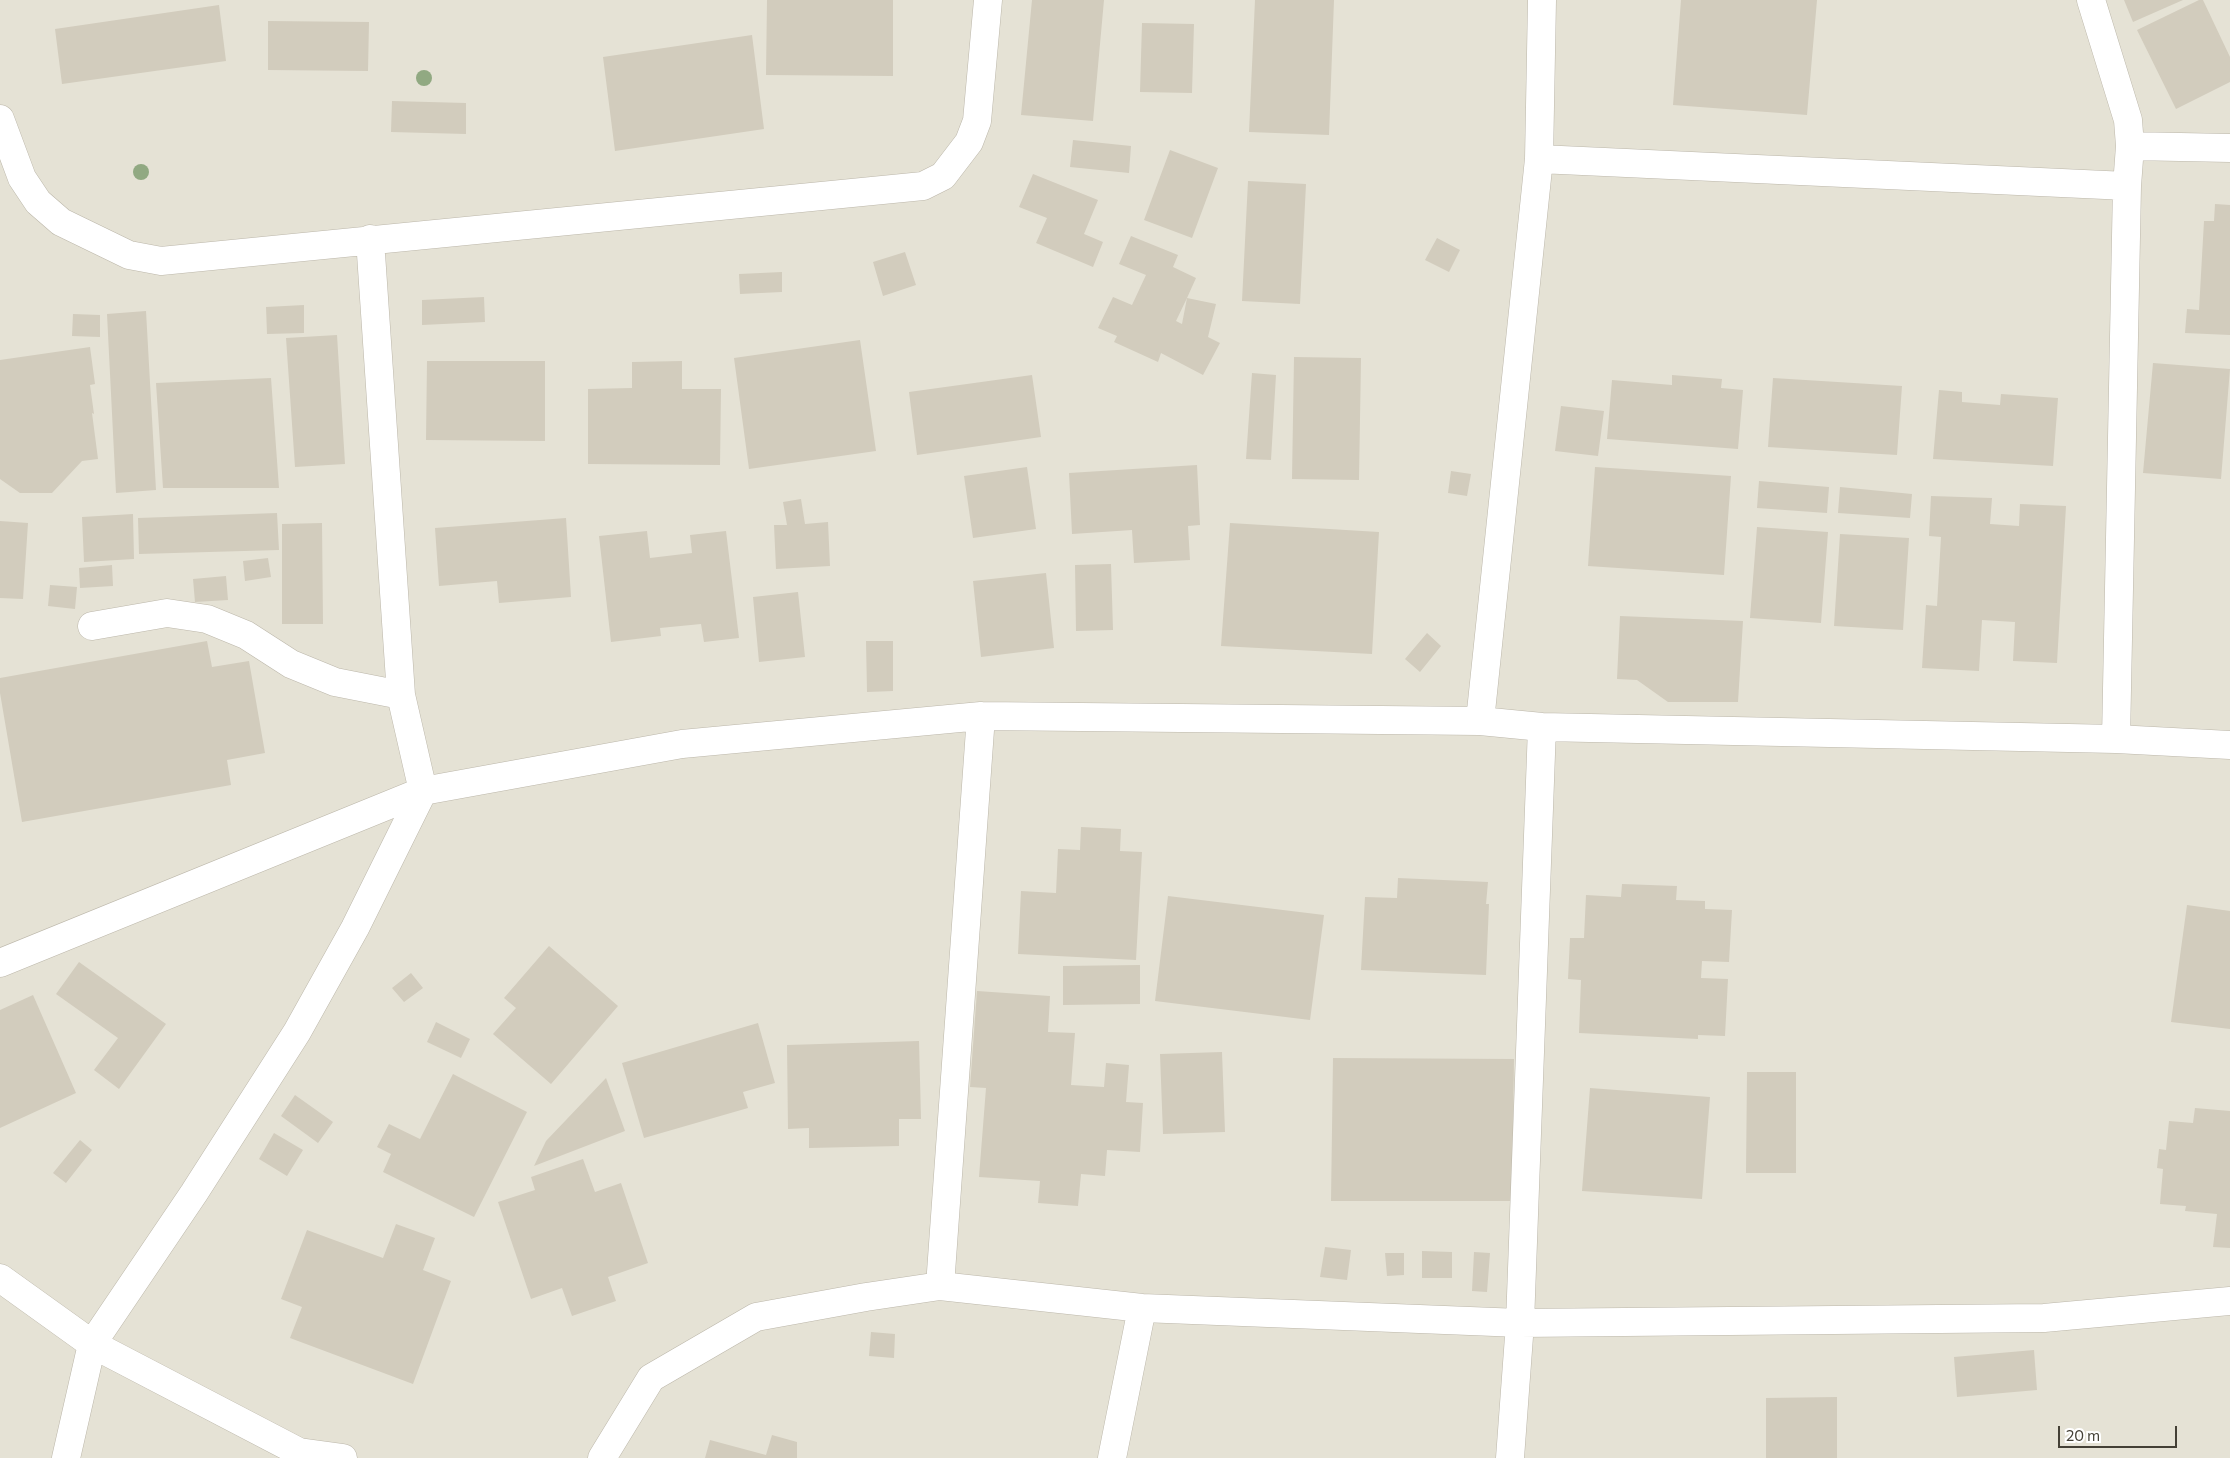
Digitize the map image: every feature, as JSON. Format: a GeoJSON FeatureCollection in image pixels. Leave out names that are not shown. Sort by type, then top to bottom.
{"type":"FeatureCollection","features":[{"type":"Feature","properties":{"kind":"street"},"geometry":{"type":"LineString","coordinates":[[0,118],[22,178],[38,202],[61,222],[129,255],[161,261],[923,186],[943,176],[969,142],[977,121],[988,0]]}},
{"type":"Feature","properties":{"kind":"street"},"geometry":{"type":"LineString","coordinates":[[1480,720],[1538,160],[1542,0]]}},
{"type":"Feature","properties":{"kind":"street"},"geometry":{"type":"LineString","coordinates":[[2092,0],[2128,120],[2130,146],[2127,186],[2116,738]]}},
{"type":"Feature","properties":{"kind":"street"},"geometry":{"type":"LineString","coordinates":[[2130,146],[2230,148]]}},
{"type":"Feature","properties":{"kind":"street"},"geometry":{"type":"LineString","coordinates":[[1538,160],[2127,186]]}},
{"type":"Feature","properties":{"kind":"street"},"geometry":{"type":"LineString","coordinates":[[66,1458],[92,1344],[194,1193],[296,1032],[355,928],[423,791],[401,695],[370,239]]}},
{"type":"Feature","properties":{"kind":"street"},"geometry":{"type":"LineString","coordinates":[[92,626],[167,613],[207,619],[246,635],[290,664],[335,682],[401,695]]}},
{"type":"Feature","properties":{"kind":"street"},"geometry":{"type":"LineString","coordinates":[[940,1286],[981,716]]}},
{"type":"Feature","properties":{"kind":"street"},"geometry":{"type":"LineString","coordinates":[[0,963],[423,791],[682,744],[981,716],[1480,720],[1542,727],[2116,738],[2230,745]]}},
{"type":"Feature","properties":{"kind":"street"},"geometry":{"type":"LineString","coordinates":[[1510,1458],[1520,1323],[1542,727]]}},
{"type":"Feature","properties":{"kind":"street"},"geometry":{"type":"LineString","coordinates":[[0,1278],[92,1344],[299,1452],[343,1458]]}},
{"type":"Feature","properties":{"kind":"street"},"geometry":{"type":"LineString","coordinates":[[602,1458],[651,1378],[756,1317],[940,1286],[1142,1308],[1520,1323],[2044,1318],[2230,1301]]}},
{"type":"Feature","properties":{"kind":"street"},"geometry":{"type":"LineString","coordinates":[[1112,1458],[1142,1308]]}},
{"type":"Feature","properties":{"kind":"shaded area"},"geometry":{"type":"Polygon","coordinates":[[[0,0],[2230,0],[2230,1458],[0,1458],[0,0]]]}},
{"type":"Feature","properties":{"kind":"building"},"geometry":{"type":"Polygon","coordinates":[[[767,0],[893,0],[893,76],[766,75],[767,0]]]}},
{"type":"Feature","properties":{"kind":"building"},"geometry":{"type":"Polygon","coordinates":[[[1032,0],[1104,0],[1093,121],[1021,115],[1032,0]]]}},
{"type":"Feature","properties":{"kind":"building"},"geometry":{"type":"Polygon","coordinates":[[[1255,0],[1334,0],[1329,135],[1249,132],[1255,0]]]}},
{"type":"Feature","properties":{"kind":"building"},"geometry":{"type":"Polygon","coordinates":[[[1681,0],[1817,0],[1807,115],[1673,105],[1681,0]]]}},
{"type":"Feature","properties":{"kind":"building"},"geometry":{"type":"Polygon","coordinates":[[[2124,0],[2183,0],[2133,22],[2124,0]]]}},
{"type":"Feature","properties":{"kind":"building"},"geometry":{"type":"Polygon","coordinates":[[[2199,0],[2203,0],[2230,57],[2230,82],[2176,109],[2137,30],[2199,0]]]}},
{"type":"Feature","properties":{"kind":"building"},"geometry":{"type":"Polygon","coordinates":[[[219,5],[226,61],[62,84],[55,29],[219,5]]]}},
{"type":"Feature","properties":{"kind":"building"},"geometry":{"type":"Polygon","coordinates":[[[268,21],[369,22],[368,71],[268,70],[268,21]]]}},
{"type":"Feature","properties":{"kind":"building"},"geometry":{"type":"Polygon","coordinates":[[[1142,23],[1194,24],[1192,93],[1140,92],[1142,23]]]}},
{"type":"Feature","properties":{"kind":"building"},"geometry":{"type":"Polygon","coordinates":[[[752,35],[764,129],[615,151],[603,57],[752,35]]]}},
{"type":"Feature","properties":{"kind":"building"},"geometry":{"type":"Polygon","coordinates":[[[392,101],[466,103],[466,134],[391,132],[392,101]]]}},
{"type":"Feature","properties":{"kind":"building"},"geometry":{"type":"Polygon","coordinates":[[[1073,140],[1131,146],[1129,173],[1070,167],[1073,140]]]}},
{"type":"Feature","properties":{"kind":"building"},"geometry":{"type":"Polygon","coordinates":[[[1170,150],[1218,168],[1192,238],[1144,220],[1170,150]]]}},
{"type":"Feature","properties":{"kind":"building"},"geometry":{"type":"Polygon","coordinates":[[[1033,174],[1098,200],[1084,234],[1103,242],[1093,267],[1036,243],[1047,218],[1019,207],[1033,174]]]}},
{"type":"Feature","properties":{"kind":"building"},"geometry":{"type":"Polygon","coordinates":[[[1248,181],[1306,184],[1300,304],[1242,301],[1248,181]]]}},
{"type":"Feature","properties":{"kind":"building"},"geometry":{"type":"Polygon","coordinates":[[[2215,204],[2230,205],[2230,335],[2185,333],[2187,309],[2199,310],[2204,221],[2214,221],[2215,204]]]}},
{"type":"Feature","properties":{"kind":"building"},"geometry":{"type":"Polygon","coordinates":[[[1131,236],[1178,255],[1173,267],[1196,278],[1187,298],[1216,304],[1208,337],[1220,343],[1203,375],[1161,353],[1158,362],[1114,342],[1117,336],[1098,328],[1113,297],[1132,305],[1146,275],[1119,264],[1131,236]],[[1187,298],[1176,321],[1182,324],[1187,298]]]}},
{"type":"Feature","properties":{"kind":"building"},"geometry":{"type":"Polygon","coordinates":[[[1437,238],[1460,250],[1449,272],[1425,260],[1437,238]]]}},
{"type":"Feature","properties":{"kind":"building"},"geometry":{"type":"Polygon","coordinates":[[[905,252],[916,285],[883,296],[873,262],[905,252]]]}},
{"type":"Feature","properties":{"kind":"building"},"geometry":{"type":"Polygon","coordinates":[[[782,272],[782,292],[740,294],[739,274],[782,272]]]}},
{"type":"Feature","properties":{"kind":"building"},"geometry":{"type":"Polygon","coordinates":[[[484,297],[485,322],[422,325],[422,300],[484,297]]]}},
{"type":"Feature","properties":{"kind":"building"},"geometry":{"type":"Polygon","coordinates":[[[304,305],[304,333],[267,334],[266,307],[304,305]]]}},
{"type":"Feature","properties":{"kind":"building"},"geometry":{"type":"Polygon","coordinates":[[[146,311],[156,490],[116,493],[107,314],[146,311]]]}},
{"type":"Feature","properties":{"kind":"building"},"geometry":{"type":"Polygon","coordinates":[[[73,314],[100,315],[100,337],[72,336],[73,314]]]}},
{"type":"Feature","properties":{"kind":"building"},"geometry":{"type":"Polygon","coordinates":[[[337,335],[345,464],[295,467],[286,338],[337,335]]]}},
{"type":"Feature","properties":{"kind":"building"},"geometry":{"type":"Polygon","coordinates":[[[860,340],[876,451],[749,469],[734,358],[860,340]]]}},
{"type":"Feature","properties":{"kind":"building"},"geometry":{"type":"Polygon","coordinates":[[[90,347],[95,384],[90,385],[94,414],[92,413],[98,459],[82,461],[52,493],[20,493],[0,479],[0,360],[90,347]]]}},
{"type":"Feature","properties":{"kind":"building"},"geometry":{"type":"Polygon","coordinates":[[[1294,357],[1361,358],[1359,480],[1292,479],[1294,357]]]}},
{"type":"Feature","properties":{"kind":"building"},"geometry":{"type":"Polygon","coordinates":[[[427,361],[545,361],[545,441],[426,440],[427,361]]]}},
{"type":"Feature","properties":{"kind":"building"},"geometry":{"type":"Polygon","coordinates":[[[682,361],[682,389],[721,389],[720,465],[588,464],[588,389],[632,388],[632,362],[682,361]]]}},
{"type":"Feature","properties":{"kind":"building"},"geometry":{"type":"Polygon","coordinates":[[[2153,363],[2230,369],[2221,479],[2143,473],[2153,363]]]}},
{"type":"Feature","properties":{"kind":"building"},"geometry":{"type":"Polygon","coordinates":[[[1252,373],[1276,375],[1271,460],[1246,459],[1252,373]]]}},
{"type":"Feature","properties":{"kind":"building"},"geometry":{"type":"Polygon","coordinates":[[[1032,375],[1041,437],[917,455],[909,392],[1032,375]]]}},
{"type":"Feature","properties":{"kind":"building"},"geometry":{"type":"Polygon","coordinates":[[[1672,375],[1722,379],[1721,388],[1743,390],[1738,449],[1607,439],[1612,380],[1672,385],[1672,375]]]}},
{"type":"Feature","properties":{"kind":"building"},"geometry":{"type":"Polygon","coordinates":[[[271,378],[279,488],[163,488],[156,383],[271,378]]]}},
{"type":"Feature","properties":{"kind":"building"},"geometry":{"type":"Polygon","coordinates":[[[1773,378],[1902,386],[1897,455],[1768,447],[1773,378]]]}},
{"type":"Feature","properties":{"kind":"building"},"geometry":{"type":"Polygon","coordinates":[[[1939,390],[1962,392],[1962,402],[2000,405],[2001,394],[2058,398],[2053,466],[1933,459],[1939,390]]]}},
{"type":"Feature","properties":{"kind":"building"},"geometry":{"type":"Polygon","coordinates":[[[1561,406],[1604,411],[1598,456],[1555,451],[1561,406]]]}},
{"type":"Feature","properties":{"kind":"building"},"geometry":{"type":"Polygon","coordinates":[[[1197,465],[1200,525],[1188,526],[1190,560],[1134,563],[1132,530],[1072,534],[1069,473],[1197,465]]]}},
{"type":"Feature","properties":{"kind":"building"},"geometry":{"type":"Polygon","coordinates":[[[1027,467],[1036,529],[973,538],[964,476],[1027,467]]]}},
{"type":"Feature","properties":{"kind":"building"},"geometry":{"type":"Polygon","coordinates":[[[1595,467],[1731,476],[1724,575],[1588,566],[1595,467]]]}},
{"type":"Feature","properties":{"kind":"building"},"geometry":{"type":"Polygon","coordinates":[[[1451,471],[1471,474],[1467,496],[1448,493],[1451,471]]]}},
{"type":"Feature","properties":{"kind":"building"},"geometry":{"type":"Polygon","coordinates":[[[1759,481],[1829,487],[1827,513],[1757,508],[1759,481]]]}},
{"type":"Feature","properties":{"kind":"building"},"geometry":{"type":"Polygon","coordinates":[[[1840,487],[1912,494],[1910,518],[1838,513],[1840,487]]]}},
{"type":"Feature","properties":{"kind":"building"},"geometry":{"type":"Polygon","coordinates":[[[1931,496],[1992,498],[1990,524],[2019,526],[2020,504],[2066,506],[2057,663],[2013,661],[2015,622],[1982,620],[1979,671],[1922,668],[1926,605],[1937,606],[1941,537],[1929,536],[1931,496]]]}},
{"type":"Feature","properties":{"kind":"building"},"geometry":{"type":"Polygon","coordinates":[[[801,499],[805,524],[828,522],[830,566],[776,569],[774,525],[787,525],[783,502],[801,499]]]}},
{"type":"Feature","properties":{"kind":"building"},"geometry":{"type":"Polygon","coordinates":[[[277,513],[279,550],[139,554],[138,518],[277,513]]]}},
{"type":"Feature","properties":{"kind":"building"},"geometry":{"type":"Polygon","coordinates":[[[133,514],[134,559],[84,562],[82,517],[133,514]]]}},
{"type":"Feature","properties":{"kind":"building"},"geometry":{"type":"Polygon","coordinates":[[[566,518],[571,597],[499,603],[497,581],[439,586],[435,528],[566,518]]]}},
{"type":"Feature","properties":{"kind":"building"},"geometry":{"type":"Polygon","coordinates":[[[0,521],[28,523],[23,599],[0,598],[0,521]]]}},
{"type":"Feature","properties":{"kind":"building"},"geometry":{"type":"Polygon","coordinates":[[[322,523],[323,624],[282,624],[282,524],[322,523]]]}},
{"type":"Feature","properties":{"kind":"building"},"geometry":{"type":"Polygon","coordinates":[[[1230,523],[1379,532],[1372,654],[1221,646],[1230,523]]]}},
{"type":"Feature","properties":{"kind":"building"},"geometry":{"type":"Polygon","coordinates":[[[1757,527],[1828,532],[1821,623],[1750,618],[1757,527]]]}},
{"type":"Feature","properties":{"kind":"building"},"geometry":{"type":"Polygon","coordinates":[[[647,531],[650,558],[692,553],[690,535],[726,531],[739,638],[704,642],[701,624],[660,628],[661,636],[611,642],[599,536],[647,531]]]}},
{"type":"Feature","properties":{"kind":"building"},"geometry":{"type":"Polygon","coordinates":[[[1840,534],[1909,538],[1903,630],[1834,626],[1840,534]]]}},
{"type":"Feature","properties":{"kind":"building"},"geometry":{"type":"Polygon","coordinates":[[[268,558],[271,577],[245,581],[243,561],[268,558]]]}},
{"type":"Feature","properties":{"kind":"building"},"geometry":{"type":"Polygon","coordinates":[[[1111,564],[1113,630],[1076,631],[1075,565],[1111,564]]]}},
{"type":"Feature","properties":{"kind":"building"},"geometry":{"type":"Polygon","coordinates":[[[112,565],[113,586],[80,588],[79,568],[112,565]]]}},
{"type":"Feature","properties":{"kind":"building"},"geometry":{"type":"Polygon","coordinates":[[[1046,573],[1054,648],[981,657],[973,581],[1046,573]]]}},
{"type":"Feature","properties":{"kind":"building"},"geometry":{"type":"Polygon","coordinates":[[[226,576],[228,600],[195,602],[193,579],[226,576]]]}},
{"type":"Feature","properties":{"kind":"building"},"geometry":{"type":"Polygon","coordinates":[[[50,585],[77,587],[75,609],[48,606],[50,585]]]}},
{"type":"Feature","properties":{"kind":"building"},"geometry":{"type":"Polygon","coordinates":[[[798,592],[805,657],[759,662],[753,597],[798,592]]]}},
{"type":"Feature","properties":{"kind":"building"},"geometry":{"type":"Polygon","coordinates":[[[1620,616],[1743,621],[1738,702],[1668,702],[1637,680],[1617,679],[1620,616]]]}},
{"type":"Feature","properties":{"kind":"building"},"geometry":{"type":"Polygon","coordinates":[[[1427,633],[1441,646],[1420,672],[1405,659],[1427,633]]]}},
{"type":"Feature","properties":{"kind":"building"},"geometry":{"type":"Polygon","coordinates":[[[207,641],[212,667],[249,661],[265,753],[227,760],[231,785],[22,822],[0,693],[0,678],[207,641]]]}},
{"type":"Feature","properties":{"kind":"building"},"geometry":{"type":"Polygon","coordinates":[[[866,641],[893,641],[893,691],[867,692],[866,641]]]}},
{"type":"Feature","properties":{"kind":"building"},"geometry":{"type":"Polygon","coordinates":[[[1081,827],[1121,829],[1120,851],[1142,852],[1136,960],[1018,954],[1021,891],[1056,893],[1058,849],[1080,850],[1081,827]]]}},
{"type":"Feature","properties":{"kind":"building"},"geometry":{"type":"Polygon","coordinates":[[[1398,878],[1488,882],[1486,904],[1489,904],[1486,975],[1361,970],[1365,897],[1397,898],[1398,878]]]}},
{"type":"Feature","properties":{"kind":"building"},"geometry":{"type":"Polygon","coordinates":[[[1622,884],[1677,886],[1676,900],[1705,901],[1705,909],[1732,910],[1729,962],[1702,961],[1701,978],[1728,979],[1725,1036],[1698,1035],[1698,1039],[1579,1033],[1581,980],[1568,979],[1570,938],[1584,938],[1586,895],[1621,897],[1622,884]]]}},
{"type":"Feature","properties":{"kind":"building"},"geometry":{"type":"Polygon","coordinates":[[[1168,896],[1324,915],[1310,1020],[1155,1001],[1168,896]]]}},
{"type":"Feature","properties":{"kind":"building"},"geometry":{"type":"Polygon","coordinates":[[[2187,905],[2230,911],[2230,1029],[2171,1022],[2187,905]]]}},
{"type":"Feature","properties":{"kind":"building"},"geometry":{"type":"Polygon","coordinates":[[[549,946],[618,1006],[551,1084],[493,1034],[516,1008],[504,998],[549,946]]]}},
{"type":"Feature","properties":{"kind":"building"},"geometry":{"type":"Polygon","coordinates":[[[79,962],[166,1024],[119,1089],[94,1070],[118,1038],[56,994],[79,962]]]}},
{"type":"Feature","properties":{"kind":"building"},"geometry":{"type":"Polygon","coordinates":[[[1140,965],[1140,1004],[1063,1005],[1063,966],[1140,965]]]}},
{"type":"Feature","properties":{"kind":"building"},"geometry":{"type":"Polygon","coordinates":[[[411,973],[423,988],[404,1002],[392,988],[411,973]]]}},
{"type":"Feature","properties":{"kind":"building"},"geometry":{"type":"Polygon","coordinates":[[[977,991],[1050,996],[1048,1032],[1075,1033],[1071,1085],[1104,1087],[1106,1063],[1129,1065],[1126,1102],[1143,1103],[1140,1152],[1107,1150],[1105,1176],[1081,1174],[1078,1206],[1038,1203],[1040,1181],[979,1177],[986,1088],[970,1087],[977,991]]]}},
{"type":"Feature","properties":{"kind":"building"},"geometry":{"type":"Polygon","coordinates":[[[33,995],[76,1093],[0,1128],[0,1010],[33,995]]]}},
{"type":"Feature","properties":{"kind":"building"},"geometry":{"type":"Polygon","coordinates":[[[436,1022],[470,1039],[461,1058],[427,1042],[436,1022]]]}},
{"type":"Feature","properties":{"kind":"building"},"geometry":{"type":"Polygon","coordinates":[[[758,1023],[775,1083],[743,1092],[748,1108],[644,1138],[622,1063],[758,1023]]]}},
{"type":"Feature","properties":{"kind":"building"},"geometry":{"type":"Polygon","coordinates":[[[919,1041],[921,1119],[899,1119],[899,1146],[809,1148],[809,1128],[788,1129],[787,1045],[919,1041]]]}},
{"type":"Feature","properties":{"kind":"building"},"geometry":{"type":"Polygon","coordinates":[[[1222,1052],[1225,1132],[1163,1134],[1160,1054],[1222,1052]]]}},
{"type":"Feature","properties":{"kind":"building"},"geometry":{"type":"Polygon","coordinates":[[[1333,1058],[1514,1059],[1512,1201],[1331,1201],[1333,1058]]]}},
{"type":"Feature","properties":{"kind":"building"},"geometry":{"type":"Polygon","coordinates":[[[1747,1072],[1796,1072],[1796,1173],[1746,1173],[1747,1072]]]}},
{"type":"Feature","properties":{"kind":"building"},"geometry":{"type":"Polygon","coordinates":[[[453,1074],[527,1112],[474,1217],[383,1172],[391,1154],[377,1147],[389,1124],[420,1139],[453,1074]]]}},
{"type":"Feature","properties":{"kind":"building"},"geometry":{"type":"Polygon","coordinates":[[[606,1078],[625,1131],[534,1166],[546,1141],[606,1078]]]}},
{"type":"Feature","properties":{"kind":"building"},"geometry":{"type":"Polygon","coordinates":[[[1590,1088],[1710,1097],[1702,1199],[1582,1191],[1590,1088]]]}},
{"type":"Feature","properties":{"kind":"building"},"geometry":{"type":"Polygon","coordinates":[[[295,1095],[333,1122],[318,1143],[281,1116],[295,1095]]]}},
{"type":"Feature","properties":{"kind":"building"},"geometry":{"type":"Polygon","coordinates":[[[2195,1108],[2230,1111],[2230,1248],[2213,1247],[2217,1214],[2185,1211],[2186,1206],[2160,1204],[2163,1169],[2157,1168],[2159,1149],[2166,1150],[2169,1121],[2193,1123],[2195,1108]]]}},
{"type":"Feature","properties":{"kind":"building"},"geometry":{"type":"Polygon","coordinates":[[[274,1133],[303,1150],[287,1176],[259,1159],[274,1133]]]}},
{"type":"Feature","properties":{"kind":"building"},"geometry":{"type":"Polygon","coordinates":[[[80,1140],[92,1150],[66,1183],[53,1173],[80,1140]]]}},
{"type":"Feature","properties":{"kind":"building"},"geometry":{"type":"Polygon","coordinates":[[[583,1159],[595,1192],[621,1183],[648,1263],[608,1277],[616,1301],[572,1316],[562,1288],[531,1299],[498,1202],[535,1190],[531,1177],[583,1159]]]}},
{"type":"Feature","properties":{"kind":"building"},"geometry":{"type":"Polygon","coordinates":[[[396,1224],[435,1238],[423,1270],[451,1281],[413,1384],[290,1338],[302,1307],[281,1299],[307,1230],[383,1258],[396,1224]]]}},
{"type":"Feature","properties":{"kind":"building"},"geometry":{"type":"Polygon","coordinates":[[[1325,1247],[1351,1250],[1347,1280],[1320,1277],[1325,1247]]]}},
{"type":"Feature","properties":{"kind":"building"},"geometry":{"type":"Polygon","coordinates":[[[1422,1251],[1452,1252],[1452,1278],[1422,1278],[1422,1251]]]}},
{"type":"Feature","properties":{"kind":"building"},"geometry":{"type":"Polygon","coordinates":[[[1474,1252],[1490,1253],[1487,1292],[1472,1291],[1474,1252]]]}},
{"type":"Feature","properties":{"kind":"building"},"geometry":{"type":"Polygon","coordinates":[[[1385,1253],[1404,1253],[1404,1275],[1387,1276],[1385,1253]]]}},
{"type":"Feature","properties":{"kind":"building"},"geometry":{"type":"Polygon","coordinates":[[[871,1332],[895,1334],[894,1358],[869,1356],[871,1332]]]}},
{"type":"Feature","properties":{"kind":"building"},"geometry":{"type":"Polygon","coordinates":[[[2034,1350],[2037,1390],[1957,1397],[1954,1357],[2034,1350]]]}},
{"type":"Feature","properties":{"kind":"building"},"geometry":{"type":"Polygon","coordinates":[[[1837,1397],[1837,1458],[1766,1458],[1766,1398],[1837,1397]]]}},
{"type":"Feature","properties":{"kind":"building"},"geometry":{"type":"Polygon","coordinates":[[[772,1435],[797,1442],[797,1458],[705,1458],[710,1440],[766,1455],[772,1435]]]}}]}
